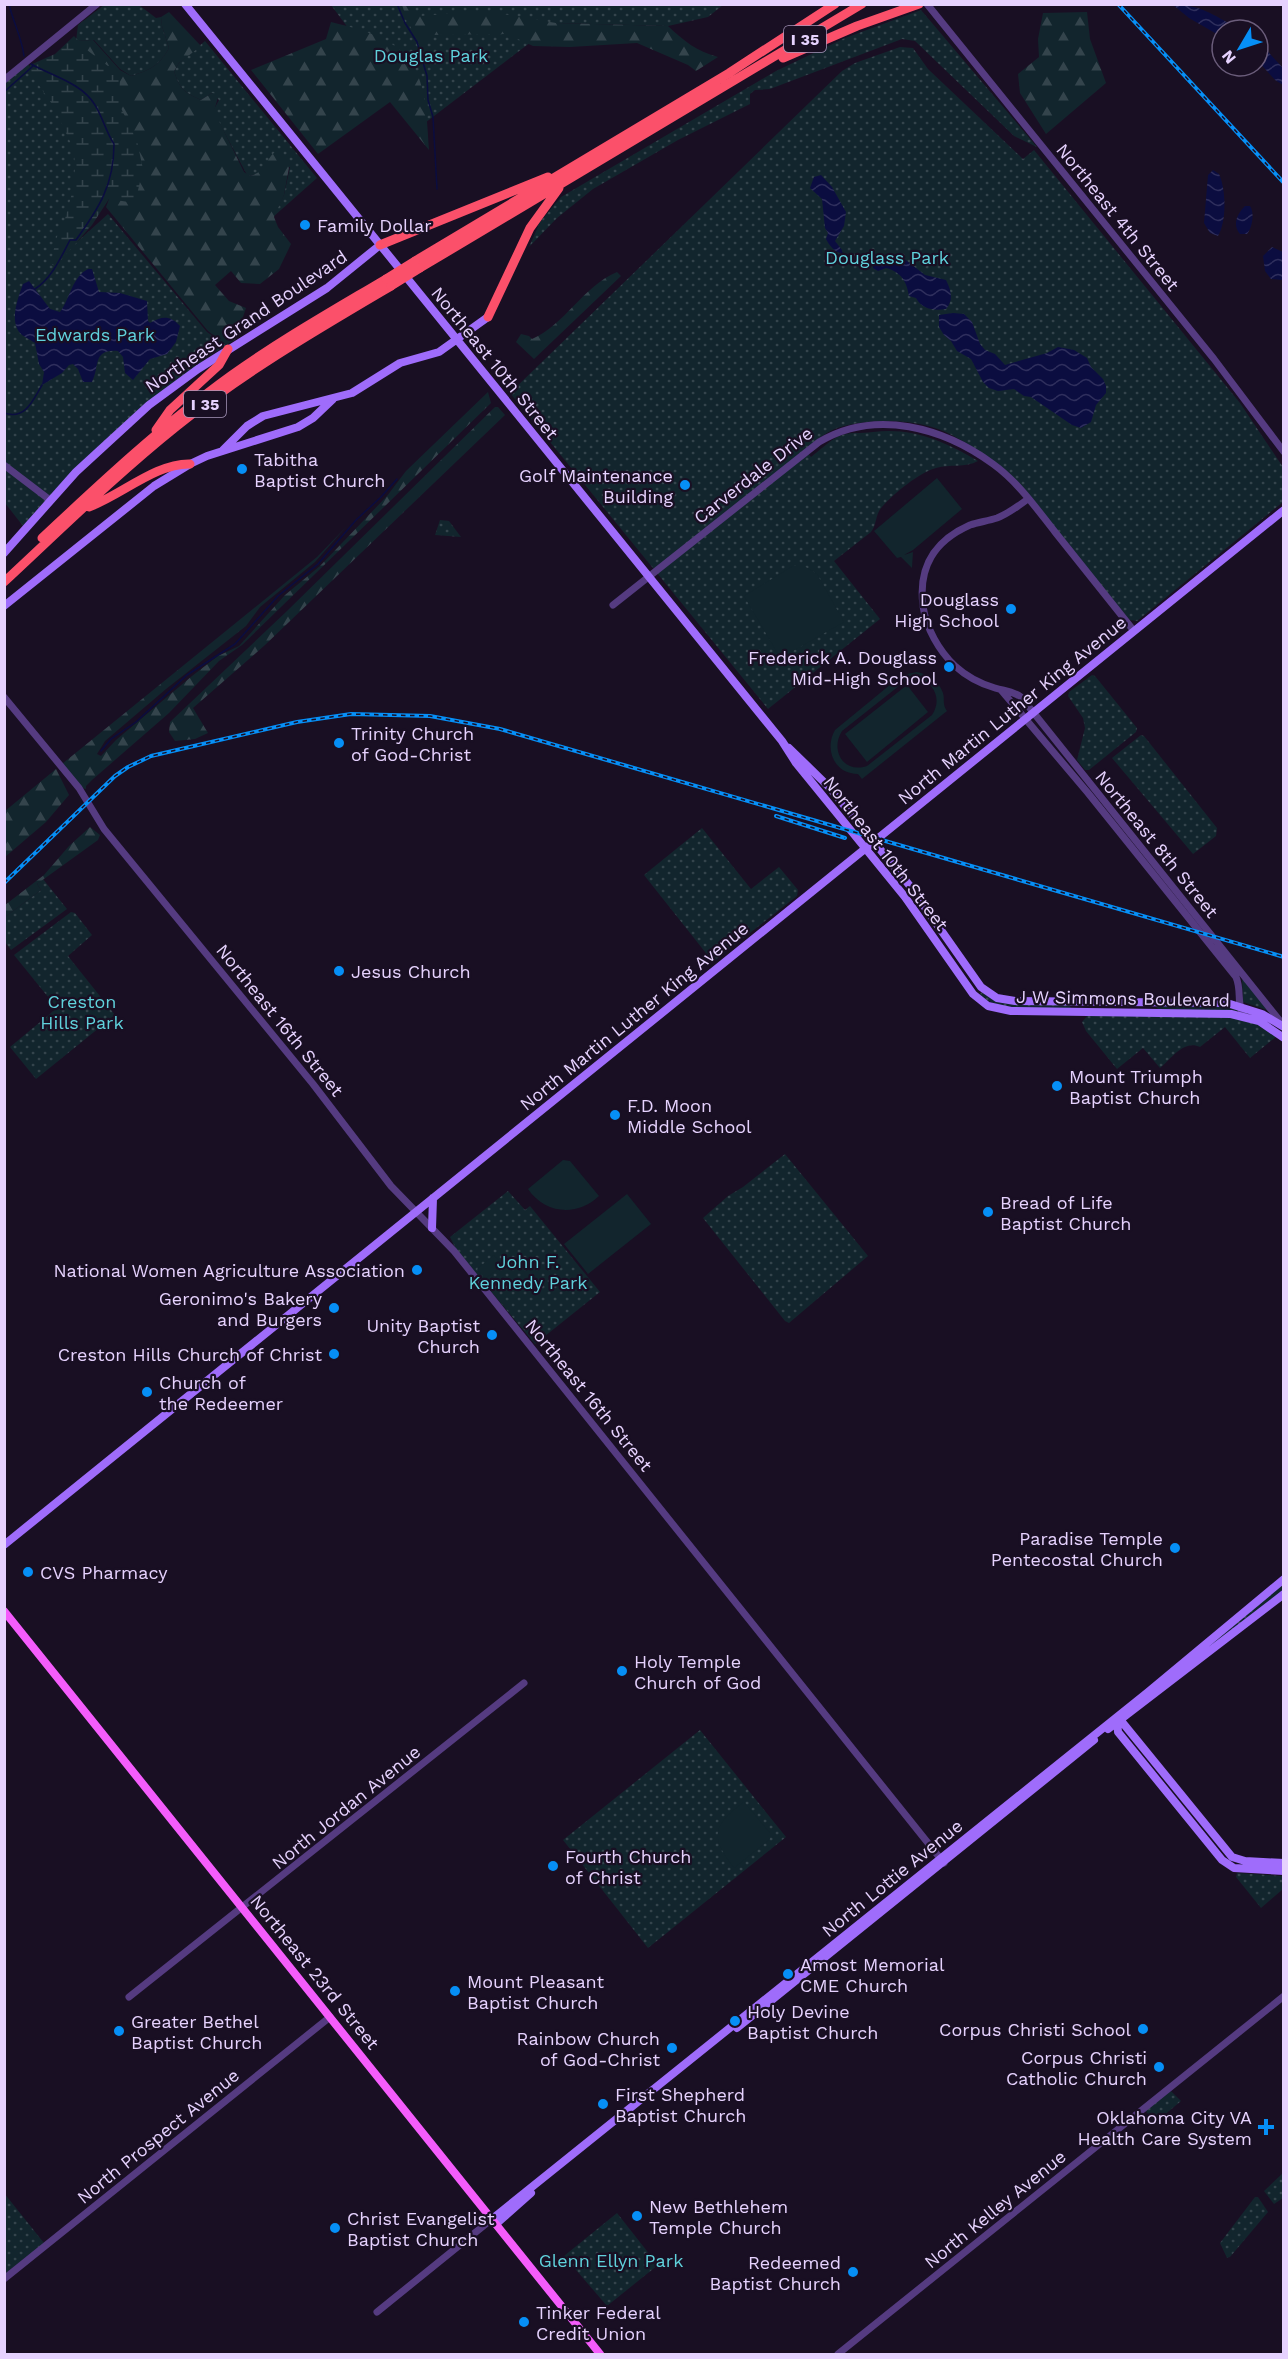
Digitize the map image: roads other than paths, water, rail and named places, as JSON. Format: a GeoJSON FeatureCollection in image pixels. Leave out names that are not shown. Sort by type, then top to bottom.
{"type":"FeatureCollection","features":[{"type":"Feature","properties":{"kind":"highway","name":"I 35"},"geometry":{"type":"LineString","coordinates":[[418,265],[568,170],[729,73],[835,4]]}},
{"type":"Feature","properties":{"kind":"highway","name":"I 35"},"geometry":{"type":"LineString","coordinates":[[4,574],[149,440],[232,375],[295,334],[562,184],[862,4]]}},
{"type":"Feature","properties":{"kind":"highway"},"geometry":{"type":"LineString","coordinates":[[747,74],[857,26],[919,4]]}},
{"type":"Feature","properties":{"kind":"highway"},"geometry":{"type":"LineString","coordinates":[[380,245],[519,187],[568,170]]}},
{"type":"Feature","properties":{"kind":"highway"},"geometry":{"type":"LineString","coordinates":[[488,317],[530,228],[562,184]]}},
{"type":"Feature","properties":{"kind":"highway","name":"I 35"},"geometry":{"type":"LineString","coordinates":[[4,582],[149,449],[218,395],[272,357],[389,282]]}},
{"type":"Feature","properties":{"kind":"highway"},"geometry":{"type":"LineString","coordinates":[[149,440],[170,410],[219,365],[228,350]]}},
{"type":"Feature","properties":{"kind":"highway"},"geometry":{"type":"LineString","coordinates":[[84,508],[108,500],[170,466],[190,464]]}},
{"type":"Feature","properties":{"kind":"main road","name":"Northeast 10th Street"},"geometry":{"type":"LineString","coordinates":[[185,4],[782,741],[830,788],[874,841],[915,893],[978,984],[988,994],[997,998]]}},
{"type":"Feature","properties":{"kind":"main road","name":"Northeast Grand Boulevard"},"geometry":{"type":"LineString","coordinates":[[4,553],[97,451],[149,405],[228,350],[327,288],[380,245]]}},
{"type":"Feature","properties":{"kind":"main road"},"geometry":{"type":"LineString","coordinates":[[223,450],[248,426],[264,416],[313,402],[333,399],[360,389],[400,363],[431,356],[458,340],[488,317]]}},
{"type":"Feature","properties":{"kind":"main road"},"geometry":{"type":"LineString","coordinates":[[4,606],[136,499],[190,464],[223,450],[298,427],[313,418],[333,399]]}},
{"type":"Feature","properties":{"kind":"main road","name":"North Martin Luther King Avenue"},"geometry":{"type":"LineString","coordinates":[[4,1545],[1284,510]]}},
{"type":"Feature","properties":{"kind":"main road","name":"Northeast 10th Street"},"geometry":{"type":"LineString","coordinates":[[782,741],[796,763],[911,905],[976,998],[992,1008]]}},
{"type":"Feature","properties":{"kind":"main road","name":"J W Simmons Boulevard"},"geometry":{"type":"LineString","coordinates":[[997,998],[1016,1001],[1221,1003],[1239,1005],[1284,1026]]}},
{"type":"Feature","properties":{"kind":"main road","name":"J W Simmons Boulevard"},"geometry":{"type":"LineString","coordinates":[[992,1008],[1022,1012],[1225,1014],[1244,1016],[1265,1024],[1284,1038]]}},
{"type":"Feature","properties":{"kind":"main road"},"geometry":{"type":"LineString","coordinates":[[432,1228],[433,1198]]}},
{"type":"Feature","properties":{"kind":"main road","name":"North Lottie Avenue"},"geometry":{"type":"LineString","coordinates":[[1118,1720],[1284,1579]]}},
{"type":"Feature","properties":{"kind":"main road","name":"North Lottie Avenue"},"geometry":{"type":"LineString","coordinates":[[494,2222],[1118,1720],[1284,1594]]}},
{"type":"Feature","properties":{"kind":"main road","name":"Northeast 23rd Street"},"geometry":{"type":"LineString","coordinates":[[4,1611],[600,2355]]}},
{"type":"Feature","properties":{"kind":"main road"},"geometry":{"type":"LineString","coordinates":[[1118,1720],[1232,1857],[1245,1861],[1284,1863]]}},
{"type":"Feature","properties":{"kind":"main road"},"geometry":{"type":"LineString","coordinates":[[1118,1720],[1119,1732],[1222,1860],[1234,1868],[1284,1871]]}},
{"type":"Feature","properties":{"kind":"street"},"geometry":{"type":"LineString","coordinates":[[4,80],[97,4]]}},
{"type":"Feature","properties":{"kind":"street","name":"Northeast 4th Street"},"geometry":{"type":"LineString","coordinates":[[927,4],[1214,359],[1284,452]]}},
{"type":"Feature","properties":{"kind":"street","name":"Carverdale Drive"},"geometry":{"type":"LineString","coordinates":[[613,605],[819,442],[833,434],[857,426],[899,425],[942,435],[993,464],[1028,499],[1134,631]]}},
{"type":"Feature","properties":{"kind":"street"},"geometry":{"type":"LineString","coordinates":[[4,465],[50,500]]}},
{"type":"Feature","properties":{"kind":"street","name":"Northeast 8th Street"},"geometry":{"type":"LineString","coordinates":[[1028,499],[1005,515],[969,526],[952,536],[929,559],[923,577],[924,611],[932,634],[955,666],[970,676],[1018,695],[1030,716],[1236,977],[1240,987],[1239,1005],[1244,1016]]}},
{"type":"Feature","properties":{"kind":"street","name":"Northeast 16th Street"},"geometry":{"type":"LineString","coordinates":[[4,697],[79,788],[99,822],[124,855],[320,1092],[391,1186],[432,1228],[533,1349],[942,1861]]}},
{"type":"Feature","properties":{"kind":"street","name":"Northeast 8th Street"},"geometry":{"type":"LineString","coordinates":[[1030,716],[1284,1026]]}},
{"type":"Feature","properties":{"kind":"street","name":"North Jordan Avenue"},"geometry":{"type":"LineString","coordinates":[[129,1997],[524,1683]]}},
{"type":"Feature","properties":{"kind":"street","name":"North Kelley Avenue"},"geometry":{"type":"LineString","coordinates":[[838,2355],[1284,1996]]}},
{"type":"Feature","properties":{"kind":"street","name":"North Prospect Avenue"},"geometry":{"type":"LineString","coordinates":[[4,2279],[330,2017]]}},
{"type":"Feature","properties":{"kind":"street","name":"North Lottie Avenue"},"geometry":{"type":"LineString","coordinates":[[377,2313],[494,2222]]}},
{"type":"Feature","properties":{"kind":"water"},"geometry":{"type":"Polygon","coordinates":[[[1173,5],[1201,9],[1220,18],[1210,18],[1210,30],[1173,5]]]}},
{"type":"Feature","properties":{"kind":"water"},"geometry":{"type":"Polygon","coordinates":[[[1270,54],[1283,68],[1283,85],[1270,74],[1270,54]]]}},
{"type":"Feature","properties":{"kind":"water"},"geometry":{"type":"Polygon","coordinates":[[[1213,170],[1219,174],[1224,196],[1223,222],[1218,236],[1210,233],[1204,223],[1208,175],[1213,170]]]}},
{"type":"Feature","properties":{"kind":"water"},"geometry":{"type":"Polygon","coordinates":[[[821,175],[832,187],[846,212],[844,226],[835,241],[842,253],[835,250],[826,239],[828,233],[825,228],[822,199],[810,188],[814,177],[821,175]]]}},
{"type":"Feature","properties":{"kind":"water"},"geometry":{"type":"Polygon","coordinates":[[[1245,206],[1250,206],[1252,209],[1252,220],[1247,234],[1240,234],[1236,227],[1236,220],[1245,206]]]}},
{"type":"Feature","properties":{"kind":"water"},"geometry":{"type":"Polygon","coordinates":[[[1272,247],[1283,252],[1283,280],[1271,279],[1265,271],[1263,256],[1272,247]]]}},
{"type":"Feature","properties":{"kind":"water"},"geometry":{"type":"Polygon","coordinates":[[[898,254],[925,275],[946,280],[951,295],[946,309],[937,310],[925,307],[916,298],[909,296],[905,282],[896,272],[886,268],[878,271],[873,268],[873,260],[889,260],[898,254]]]}},
{"type":"Feature","properties":{"kind":"water"},"geometry":{"type":"Polygon","coordinates":[[[88,269],[92,269],[99,292],[120,293],[147,301],[150,323],[166,318],[176,322],[180,326],[176,342],[167,354],[150,359],[133,380],[125,373],[123,357],[118,351],[110,351],[100,356],[92,382],[83,382],[78,369],[73,364],[42,385],[44,372],[39,364],[35,343],[22,335],[16,324],[15,310],[23,284],[29,281],[50,309],[60,312],[78,277],[88,269]]]}},
{"type":"Feature","properties":{"kind":"water"},"geometry":{"type":"Polygon","coordinates":[[[964,314],[972,322],[980,344],[985,350],[995,354],[1005,365],[1047,353],[1058,347],[1074,350],[1087,358],[1106,386],[1106,393],[1096,405],[1091,422],[1081,428],[1072,425],[1031,397],[1024,396],[1014,389],[998,391],[989,388],[983,382],[971,359],[957,351],[939,327],[939,315],[964,314]]]}},
{"type":"Feature","properties":{"kind":"waterway"},"geometry":{"type":"LineString","coordinates":[[9,4],[24,56]]}},
{"type":"Feature","properties":{"kind":"waterway"},"geometry":{"type":"LineString","coordinates":[[397,4],[417,42],[427,76],[428,100],[433,117],[437,189]]}},
{"type":"Feature","properties":{"kind":"waterway"},"geometry":{"type":"LineString","coordinates":[[31,64],[75,86],[89,97],[98,110],[114,144],[111,172],[104,195],[76,240],[70,240],[51,273],[35,289]]}},
{"type":"Feature","properties":{"kind":"waterway"},"geometry":{"type":"LineString","coordinates":[[4,92],[33,66]]}},
{"type":"Feature","properties":{"kind":"waterway"},"geometry":{"type":"LineString","coordinates":[[842,253],[856,262],[872,265]]}},
{"type":"Feature","properties":{"kind":"waterway"},"geometry":{"type":"LineString","coordinates":[[4,413],[18,414],[23,411],[32,402],[42,385]]}},
{"type":"Feature","properties":{"kind":"waterway"},"geometry":{"type":"LineString","coordinates":[[101,751],[111,739],[136,722],[187,675],[235,644],[278,596],[318,564],[356,520],[397,479]]}},
{"type":"Feature","properties":{"kind":"railway"},"geometry":{"type":"LineString","coordinates":[[1118,4],[1284,183]]}},
{"type":"Feature","properties":{"kind":"railway"},"geometry":{"type":"LineString","coordinates":[[4,883],[115,776],[151,756],[297,722],[351,714],[430,716],[500,729],[1284,957]]}},
{"type":"Feature","properties":{"kind":"railway"},"geometry":{"type":"LineString","coordinates":[[776,816],[845,838]]}},
{"type":"Feature","properties":{"kind":"place","name":"Family Dollar"},"geometry":{"type":"Point","coordinates":[305,225]}},
{"type":"Feature","properties":{"kind":"place","name":"Tabitha Baptist Church"},"geometry":{"type":"Point","coordinates":[242,469]}},
{"type":"Feature","properties":{"kind":"place","name":"Golf Maintenance Building"},"geometry":{"type":"Point","coordinates":[685,485]}},
{"type":"Feature","properties":{"kind":"place","name":"Douglass High School"},"geometry":{"type":"Point","coordinates":[1011,609]}},
{"type":"Feature","properties":{"kind":"place","name":"Frederick A. Douglass Mid-High School"},"geometry":{"type":"Point","coordinates":[949,667]}},
{"type":"Feature","properties":{"kind":"place","name":"Trinity Church of God-Christ"},"geometry":{"type":"Point","coordinates":[339,743]}},
{"type":"Feature","properties":{"kind":"place","name":"Jesus Church"},"geometry":{"type":"Point","coordinates":[339,971]}},
{"type":"Feature","properties":{"kind":"place","name":"Mount Triumph Baptist Church"},"geometry":{"type":"Point","coordinates":[1057,1086]}},
{"type":"Feature","properties":{"kind":"place","name":"F.D. Moon Middle School"},"geometry":{"type":"Point","coordinates":[615,1115]}},
{"type":"Feature","properties":{"kind":"place","name":"Bread of Life Baptist Church"},"geometry":{"type":"Point","coordinates":[988,1212]}},
{"type":"Feature","properties":{"kind":"place","name":"National Women Agriculture Association"},"geometry":{"type":"Point","coordinates":[417,1270]}},
{"type":"Feature","properties":{"kind":"place","name":"Geronimo's Bakery and Burgers"},"geometry":{"type":"Point","coordinates":[334,1308]}},
{"type":"Feature","properties":{"kind":"place","name":"Unity Baptist Church"},"geometry":{"type":"Point","coordinates":[492,1335]}},
{"type":"Feature","properties":{"kind":"place","name":"Creston Hills Church of Christ"},"geometry":{"type":"Point","coordinates":[334,1354]}},
{"type":"Feature","properties":{"kind":"place","name":"Church of the Redeemer"},"geometry":{"type":"Point","coordinates":[147,1392]}},
{"type":"Feature","properties":{"kind":"place","name":"Paradise Temple Pentecostal Church"},"geometry":{"type":"Point","coordinates":[1175,1548]}},
{"type":"Feature","properties":{"kind":"place","name":"CVS Pharmacy"},"geometry":{"type":"Point","coordinates":[28,1572]}},
{"type":"Feature","properties":{"kind":"place","name":"Holy Temple Church of God"},"geometry":{"type":"Point","coordinates":[622,1671]}},
{"type":"Feature","properties":{"kind":"place","name":"Fourth Church of Christ"},"geometry":{"type":"Point","coordinates":[553,1866]}},
{"type":"Feature","properties":{"kind":"place","name":"Amost Memorial CME Church"},"geometry":{"type":"Point","coordinates":[788,1974]}},
{"type":"Feature","properties":{"kind":"place","name":"Mount Pleasant Baptist Church"},"geometry":{"type":"Point","coordinates":[455,1991]}},
{"type":"Feature","properties":{"kind":"place","name":"Holy Devine Baptist Church"},"geometry":{"type":"Point","coordinates":[735,2021]}},
{"type":"Feature","properties":{"kind":"place","name":"Corpus Christi School"},"geometry":{"type":"Point","coordinates":[1143,2029]}},
{"type":"Feature","properties":{"kind":"place","name":"Greater Bethel Baptist Church"},"geometry":{"type":"Point","coordinates":[119,2031]}},
{"type":"Feature","properties":{"kind":"place","name":"Rainbow Church of God-Christ"},"geometry":{"type":"Point","coordinates":[672,2048]}},
{"type":"Feature","properties":{"kind":"place","name":"Corpus Christi Catholic Church"},"geometry":{"type":"Point","coordinates":[1159,2067]}},
{"type":"Feature","properties":{"kind":"place","name":"First Shepherd Baptist Church"},"geometry":{"type":"Point","coordinates":[603,2104]}},
{"type":"Feature","properties":{"kind":"place","name":"Oklahoma City VA Health Care System"},"geometry":{"type":"Point","coordinates":[1266,2127]}},
{"type":"Feature","properties":{"kind":"place","name":"New Bethlehem Temple Church"},"geometry":{"type":"Point","coordinates":[637,2216]}},
{"type":"Feature","properties":{"kind":"place","name":"Christ Evangelist Baptist Church"},"geometry":{"type":"Point","coordinates":[335,2228]}},
{"type":"Feature","properties":{"kind":"place","name":"Redeemed Baptist Church"},"geometry":{"type":"Point","coordinates":[853,2272]}},
{"type":"Feature","properties":{"kind":"place","name":"Tinker Federal Credit Union"},"geometry":{"type":"Point","coordinates":[524,2322]}},
{"type":"Feature","properties":{"kind":"park label","name":"Douglas Park"},"geometry":{"type":"Point","coordinates":[431,55]}},
{"type":"Feature","properties":{"kind":"park label","name":"Douglass Park"},"geometry":{"type":"Point","coordinates":[887,257]}},
{"type":"Feature","properties":{"kind":"park label","name":"Edwards Park"},"geometry":{"type":"Point","coordinates":[95,334]}},
{"type":"Feature","properties":{"kind":"park label","name":"Creston Hills Park"},"geometry":{"type":"Point","coordinates":[82,1011]}},
{"type":"Feature","properties":{"kind":"park label","name":"John F. Kennedy Park"},"geometry":{"type":"Point","coordinates":[528,1271]}},
{"type":"Feature","properties":{"kind":"park label","name":"Glenn Ellyn Park"},"geometry":{"type":"Point","coordinates":[611,2260]}}]}
